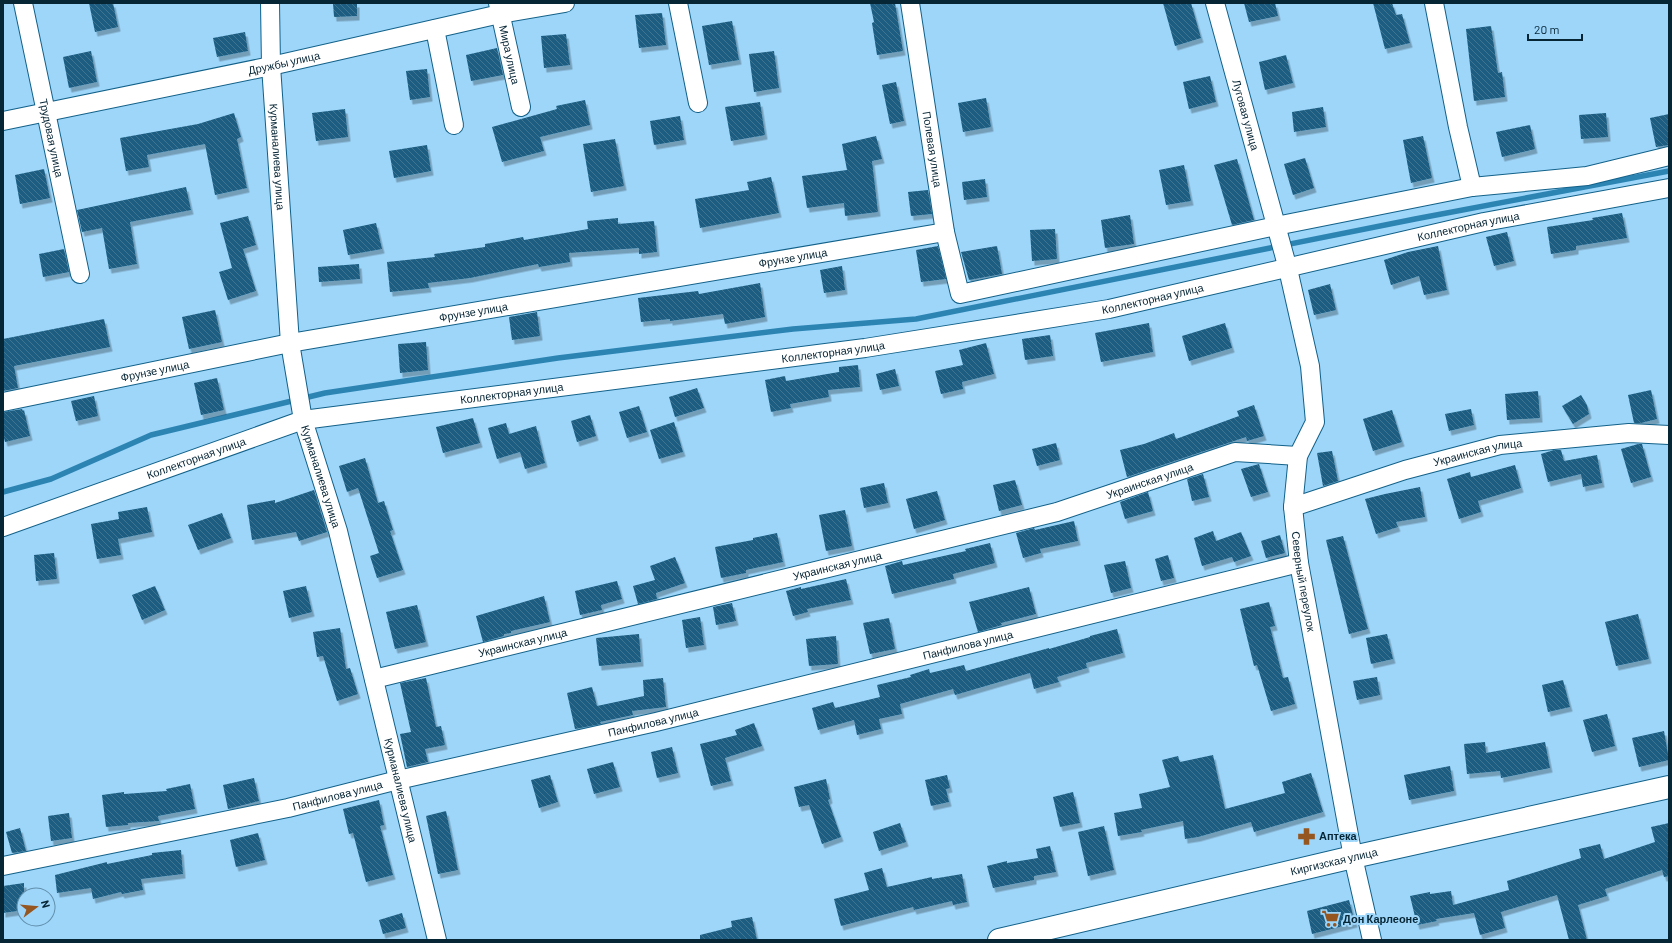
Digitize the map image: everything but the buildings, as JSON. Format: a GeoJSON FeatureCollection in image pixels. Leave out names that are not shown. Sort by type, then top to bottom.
{"type":"FeatureCollection","features":[{"type":"Feature","properties":{"kind":"main road","name":"Киргизская улица"},"geometry":{"type":"LineString","coordinates":[[999,940],[1669,787]]}},
{"type":"Feature","properties":{"kind":"street","name":"Трудовая улица"},"geometry":{"type":"LineString","coordinates":[[23,3],[80,274]]}},
{"type":"Feature","properties":{"kind":"street","name":"Курманалиева улица"},"geometry":{"type":"LineString","coordinates":[[270,3],[272,66],[290,343],[303,420],[338,531],[437,940]]}},
{"type":"Feature","properties":{"kind":"street","name":"Дружбы улица"},"geometry":{"type":"LineString","coordinates":[[3,121],[272,66],[435,29],[499,8],[565,3]]}},
{"type":"Feature","properties":{"kind":"street"},"geometry":{"type":"LineString","coordinates":[[678,3],[698,103]]}},
{"type":"Feature","properties":{"kind":"street","name":"Полевая улица"},"geometry":{"type":"LineString","coordinates":[[910,3],[945,232],[960,294],[1276,226]]}},
{"type":"Feature","properties":{"kind":"street","name":"Луговая улица"},"geometry":{"type":"LineString","coordinates":[[1215,3],[1276,226]]}},
{"type":"Feature","properties":{"kind":"street"},"geometry":{"type":"LineString","coordinates":[[1434,3],[1458,127],[1472,187]]}},
{"type":"Feature","properties":{"kind":"street","name":"Мира улица"},"geometry":{"type":"LineString","coordinates":[[499,8],[521,107]]}},
{"type":"Feature","properties":{"kind":"street"},"geometry":{"type":"LineString","coordinates":[[435,29],[454,125]]}},
{"type":"Feature","properties":{"kind":"street"},"geometry":{"type":"LineString","coordinates":[[1276,226],[1472,187],[1587,176],[1669,156]]}},
{"type":"Feature","properties":{"kind":"street","name":"Коллекторная улица"},"geometry":{"type":"LineString","coordinates":[[3,528],[303,420],[866,348],[1109,310],[1484,222],[1669,188]]}},
{"type":"Feature","properties":{"kind":"street","name":"Северный переулок"},"geometry":{"type":"LineString","coordinates":[[1276,226],[1288,269],[1310,366],[1315,422],[1298,456],[1292,507],[1299,563],[1353,858],[1372,940]]}},
{"type":"Feature","properties":{"kind":"street","name":"Фрунзе улица"},"geometry":{"type":"LineString","coordinates":[[3,402],[290,343],[945,232]]}},
{"type":"Feature","properties":{"kind":"street","name":"Украинская улица"},"geometry":{"type":"LineString","coordinates":[[1292,507],[1405,470],[1500,445],[1629,433],[1669,435]]}},
{"type":"Feature","properties":{"kind":"street","name":"Украинская улица"},"geometry":{"type":"LineString","coordinates":[[374,678],[1057,512],[1235,452],[1298,456]]}},
{"type":"Feature","properties":{"kind":"street","name":"Панфилова улица"},"geometry":{"type":"LineString","coordinates":[[3,866],[288,808],[398,780],[656,722],[1299,563]]}},
{"type":"Feature","properties":{"kind":"waterway"},"geometry":{"type":"LineString","coordinates":[[3,492],[51,479],[151,435],[325,393],[558,358],[793,329],[916,319],[1415,219],[1669,171]]}},
{"type":"Feature","properties":{"kind":"place","name":"Аптека"},"geometry":{"type":"Point","coordinates":[1306,836]}},
{"type":"Feature","properties":{"kind":"place","name":"Дон Карлеоне"},"geometry":{"type":"Point","coordinates":[1330,919]}}]}
